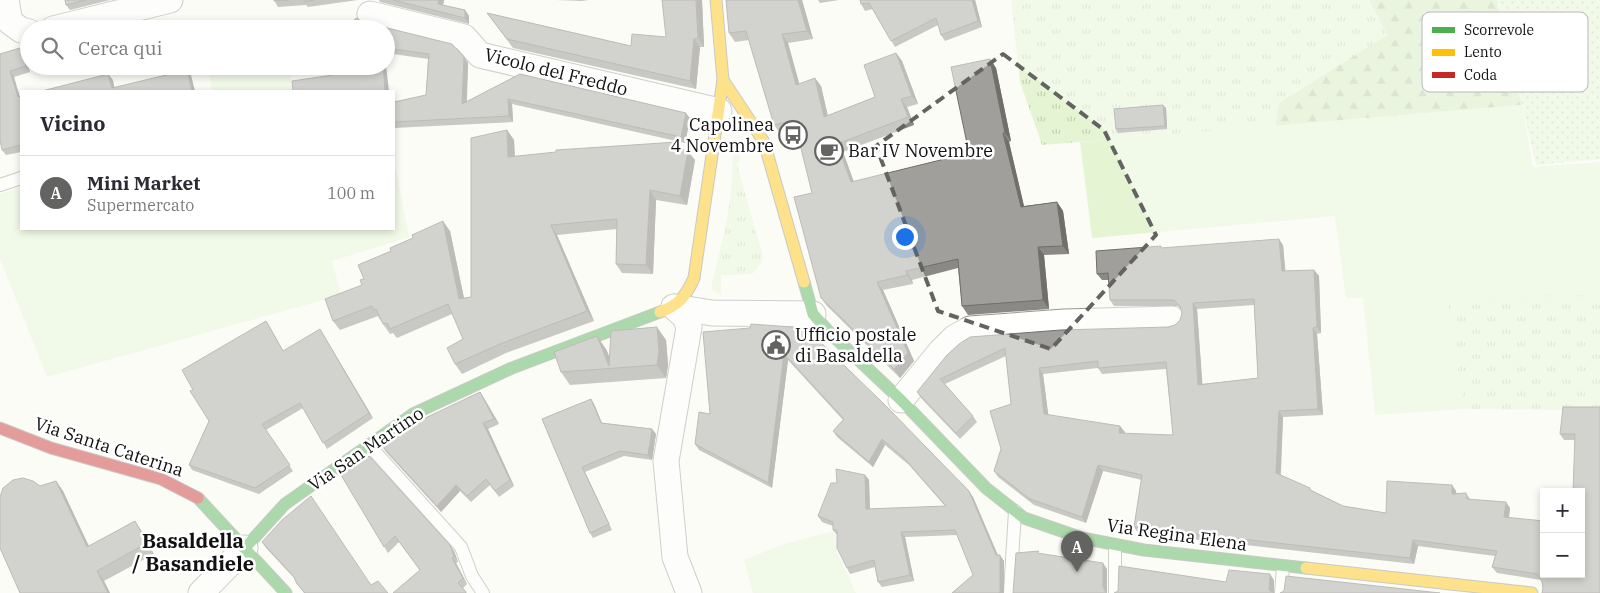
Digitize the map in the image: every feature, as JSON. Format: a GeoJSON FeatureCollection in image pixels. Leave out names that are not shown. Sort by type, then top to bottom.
{"type":"FeatureCollection","features":[{"type":"Feature","properties":{"kind":"street"},"geometry":{"type":"LineString","coordinates":[[6,0],[10,22],[20,30]]}},
{"type":"Feature","properties":{"kind":"street"},"geometry":{"type":"LineString","coordinates":[[89,20],[170,0]]}},
{"type":"Feature","properties":{"kind":"street"},"geometry":{"type":"LineString","coordinates":[[674,307],[686,296],[694,278],[719,111],[723,80],[716,0]]}},
{"type":"Feature","properties":{"kind":"street","name":"Vicolo del Freddo"},"geometry":{"type":"LineString","coordinates":[[370,14],[395,20]]}},
{"type":"Feature","properties":{"kind":"street","name":"Vicolo del Freddo"},"geometry":{"type":"LineString","coordinates":[[395,20],[464,37],[480,55],[719,111]]}},
{"type":"Feature","properties":{"kind":"street"},"geometry":{"type":"LineString","coordinates":[[674,307],[712,313],[813,314],[764,142],[723,80]]}},
{"type":"Feature","properties":{"kind":"street"},"geometry":{"type":"LineString","coordinates":[[674,307],[685,317],[689,327],[666,461],[675,557],[689,593]]}},
{"type":"Feature","properties":{"kind":"street","name":"Via San Martino"},"geometry":{"type":"LineString","coordinates":[[201,593],[285,504],[413,414],[512,368],[674,307]]}},
{"type":"Feature","properties":{"kind":"street","name":"Via Regina Elena"},"geometry":{"type":"LineString","coordinates":[[813,314],[830,334],[901,400],[986,488],[1024,518],[1115,545],[1187,556],[1481,590],[1532,593]]}},
{"type":"Feature","properties":{"kind":"street"},"geometry":{"type":"LineString","coordinates":[[901,400],[941,351],[954,338],[970,329],[1064,322],[1172,319]]}},
{"type":"Feature","properties":{"kind":"street","name":"Via Santa Caterina"},"geometry":{"type":"LineString","coordinates":[[0,428],[51,448],[161,479],[186,490],[201,500],[286,593]]}},
{"type":"Feature","properties":{"kind":"lane"},"geometry":{"type":"LineString","coordinates":[[0,185],[20,178]]}},
{"type":"Feature","properties":{"kind":"lane"},"geometry":{"type":"LineString","coordinates":[[369,445],[461,547],[472,576],[483,593]]}},
{"type":"Feature","properties":{"kind":"lane"},"geometry":{"type":"LineString","coordinates":[[1010,593],[1015,510]]}},
{"type":"Feature","properties":{"kind":"lane"},"geometry":{"type":"LineString","coordinates":[[1115,545],[1115,593]]}},
{"type":"Feature","properties":{"kind":"lane"},"geometry":{"type":"LineString","coordinates":[[1281,593],[1283,567]]}},
{"type":"Feature","properties":{"kind":"highlighted area"},"geometry":{"type":"Polygon","coordinates":[[[1003,54],[1104,130],[1156,235],[1051,349],[938,311],[876,146],[1003,54]]]}},
{"type":"Feature","properties":{"kind":"green space"},"geometry":{"type":"Polygon","coordinates":[[[1011,0],[1369,0],[1387,35],[1279,103],[1275,126],[1042,145],[1020,82],[1011,0]]]}},
{"type":"Feature","properties":{"kind":"green space"},"geometry":{"type":"Polygon","coordinates":[[[1369,0],[1497,0],[1500,12],[1422,12],[1422,92],[1519,92],[1522,105],[1275,126],[1279,103],[1387,35],[1369,0]]]}},
{"type":"Feature","properties":{"kind":"green space"},"geometry":{"type":"Polygon","coordinates":[[[1498,0],[1600,0],[1600,159],[1536,165],[1519,92],[1588,92],[1588,12],[1501,12],[1498,0]]]}},
{"type":"Feature","properties":{"kind":"green space"},"geometry":{"type":"Polygon","coordinates":[[[210,75],[290,75],[293,90],[212,90],[210,75]]]}},
{"type":"Feature","properties":{"kind":"green space"},"geometry":{"type":"Polygon","coordinates":[[[1522,105],[1533,167],[1600,162],[1600,295],[1447,297],[1464,409],[1375,415],[1363,298],[1346,298],[1335,216],[1092,238],[1080,142],[1522,105]]]}},
{"type":"Feature","properties":{"kind":"green space"},"geometry":{"type":"Polygon","coordinates":[[[741,147],[755,155],[739,152],[740,159],[737,165],[763,257],[760,265],[752,274],[721,275],[721,295],[712,290],[712,284],[729,205],[733,155],[736,148],[741,147]]]}},
{"type":"Feature","properties":{"kind":"green space"},"geometry":{"type":"Polygon","coordinates":[[[395,165],[409,237],[332,261],[341,295],[47,377],[0,259],[0,194],[20,187],[20,230],[395,230],[395,165]]]}},
{"type":"Feature","properties":{"kind":"green space"},"geometry":{"type":"Polygon","coordinates":[[[1600,228],[1600,410],[1464,409],[1447,297],[1600,228]]]}},
{"type":"Feature","properties":{"kind":"green space"},"geometry":{"type":"Polygon","coordinates":[[[834,531],[837,552],[856,593],[753,593],[744,560],[784,544],[834,531]]]}},
{"type":"Feature","properties":{"kind":"building"},"geometry":{"type":"Polygon","coordinates":[[[65,0],[86,0],[66,5],[65,0]]]}},
{"type":"Feature","properties":{"kind":"building"},"geometry":{"type":"Polygon","coordinates":[[[393,0],[439,0],[438,4],[465,10],[465,18],[393,0]]]}},
{"type":"Feature","properties":{"kind":"building"},"geometry":{"type":"Polygon","coordinates":[[[662,0],[696,0],[698,38],[694,39],[690,81],[507,39],[487,13],[631,46],[632,34],[666,37],[662,0]]]}},
{"type":"Feature","properties":{"kind":"building"},"geometry":{"type":"Polygon","coordinates":[[[726,0],[798,0],[807,31],[782,34],[796,85],[815,78],[824,117],[875,97],[864,65],[896,53],[912,96],[901,99],[908,117],[837,144],[851,182],[969,153],[951,67],[990,59],[1005,133],[1003,133],[1021,207],[1057,202],[1063,246],[1038,247],[1043,300],[962,306],[958,259],[906,271],[907,275],[877,282],[908,353],[894,369],[821,298],[794,197],[812,193],[794,120],[774,125],[746,31],[729,33],[726,0]]]}},
{"type":"Feature","properties":{"kind":"building"},"geometry":{"type":"Polygon","coordinates":[[[860,0],[972,0],[978,21],[941,35],[936,18],[891,41],[869,3],[861,4],[860,0]]]}},
{"type":"Feature","properties":{"kind":"building"},"geometry":{"type":"Polygon","coordinates":[[[395,30],[452,44],[464,57],[462,104],[520,74],[686,113],[681,137],[508,99],[509,116],[395,122],[395,102],[426,95],[429,54],[395,49],[395,30]]]}},
{"type":"Feature","properties":{"kind":"building"},"geometry":{"type":"Polygon","coordinates":[[[20,48],[20,68],[10,71],[18,97],[20,96],[20,145],[2,150],[0,140],[0,54],[20,48]]]}},
{"type":"Feature","properties":{"kind":"building"},"geometry":{"type":"Polygon","coordinates":[[[104,75],[108,75],[112,88],[166,75],[188,75],[192,90],[46,90],[104,75]]]}},
{"type":"Feature","properties":{"kind":"building"},"geometry":{"type":"Polygon","coordinates":[[[333,75],[384,75],[385,90],[293,90],[292,81],[333,75]]]}},
{"type":"Feature","properties":{"kind":"building"},"geometry":{"type":"Polygon","coordinates":[[[1163,105],[1165,126],[1116,129],[1114,109],[1163,105]]]}},
{"type":"Feature","properties":{"kind":"building"},"geometry":{"type":"Polygon","coordinates":[[[507,130],[508,157],[556,152],[556,150],[677,142],[676,148],[688,151],[680,196],[650,190],[646,265],[616,264],[617,219],[551,225],[587,311],[500,344],[455,364],[447,348],[463,339],[448,304],[390,329],[387,323],[383,324],[376,309],[374,310],[372,306],[333,321],[325,299],[362,285],[360,280],[364,279],[358,265],[391,251],[390,248],[413,238],[412,235],[443,221],[459,299],[471,297],[471,138],[507,130]]]}},
{"type":"Feature","properties":{"kind":"building"},"geometry":{"type":"Polygon","coordinates":[[[1279,239],[1282,271],[1314,270],[1317,327],[1313,328],[1318,409],[1279,411],[1276,473],[1310,488],[1310,490],[1343,506],[1386,513],[1387,481],[1452,485],[1452,494],[1466,493],[1467,499],[1506,502],[1504,517],[1540,521],[1540,578],[1585,578],[1585,488],[1573,488],[1575,434],[1560,434],[1563,407],[1600,407],[1600,593],[1542,593],[1542,581],[1537,574],[1492,567],[1497,551],[1413,540],[1410,558],[1134,527],[1142,475],[1098,465],[1082,517],[1030,499],[994,471],[1001,449],[990,411],[1011,404],[1005,348],[940,379],[973,416],[956,433],[917,392],[947,355],[970,337],[1061,330],[1168,327],[1175,325],[1180,320],[1182,313],[1180,306],[1174,300],[1110,300],[1108,273],[1097,274],[1096,251],[1161,246],[1161,248],[1279,239]],[[1254,299],[1193,303],[1198,385],[1258,378],[1254,299]],[[1098,361],[1039,368],[1044,414],[1120,426],[1119,433],[1173,435],[1166,362],[1098,368],[1098,361]]]}},
{"type":"Feature","properties":{"kind":"building"},"geometry":{"type":"Polygon","coordinates":[[[266,321],[283,351],[320,329],[369,413],[323,443],[300,403],[262,424],[290,465],[255,488],[189,465],[209,421],[190,391],[193,390],[182,370],[266,321]]]}},
{"type":"Feature","properties":{"kind":"building"},"geometry":{"type":"Polygon","coordinates":[[[751,324],[806,328],[969,491],[996,555],[1000,555],[999,593],[952,593],[973,575],[955,530],[901,532],[910,575],[878,582],[874,560],[847,568],[837,548],[837,530],[833,530],[833,522],[818,516],[831,483],[837,483],[836,469],[865,475],[866,509],[946,506],[905,459],[882,439],[869,462],[833,431],[844,419],[784,354],[768,483],[695,444],[699,412],[710,414],[703,332],[750,328],[751,324]]]}},
{"type":"Feature","properties":{"kind":"building"},"geometry":{"type":"Polygon","coordinates":[[[657,327],[659,352],[657,365],[561,372],[554,352],[597,336],[609,366],[611,331],[657,327]]]}},
{"type":"Feature","properties":{"kind":"building"},"geometry":{"type":"Polygon","coordinates":[[[480,392],[494,419],[483,423],[510,480],[495,491],[486,479],[467,496],[456,485],[437,506],[382,446],[419,421],[480,392]]]}},
{"type":"Feature","properties":{"kind":"building"},"geometry":{"type":"Polygon","coordinates":[[[591,399],[601,423],[652,429],[648,455],[620,451],[582,467],[609,524],[590,533],[542,419],[591,399]]]}},
{"type":"Feature","properties":{"kind":"building"},"geometry":{"type":"Polygon","coordinates":[[[369,456],[450,545],[454,556],[452,558],[463,578],[458,583],[465,593],[393,593],[420,570],[395,536],[384,547],[341,475],[369,456]]]}},
{"type":"Feature","properties":{"kind":"building"},"geometry":{"type":"Polygon","coordinates":[[[23,478],[33,481],[40,486],[56,481],[87,547],[135,521],[147,543],[97,571],[108,593],[20,593],[0,548],[0,497],[3,488],[13,480],[23,478]]]}},
{"type":"Feature","properties":{"kind":"building"},"geometry":{"type":"Polygon","coordinates":[[[311,496],[371,585],[378,581],[388,593],[305,593],[294,577],[262,542],[282,520],[311,496]]]}},
{"type":"Feature","properties":{"kind":"building"},"geometry":{"type":"Polygon","coordinates":[[[1039,551],[1037,553],[1103,563],[1103,587],[1106,593],[1013,593],[1016,553],[1039,551]]]}},
{"type":"Feature","properties":{"kind":"building"},"geometry":{"type":"Polygon","coordinates":[[[1119,566],[1226,582],[1229,570],[1270,574],[1269,590],[1274,593],[1114,593],[1118,591],[1119,566]]]}},
{"type":"Feature","properties":{"kind":"building"},"geometry":{"type":"Polygon","coordinates":[[[1286,576],[1440,593],[1280,593],[1284,591],[1286,576]]]}},
{"type":"Feature","properties":{"kind":"traffic: fast"},"geometry":{"type":"LineString","coordinates":[[804,282],[813,314],[830,333],[901,400],[986,488],[1024,518],[1082,538],[1144,550],[1306,568]]}},
{"type":"Feature","properties":{"kind":"traffic: fast"},"geometry":{"type":"LineString","coordinates":[[245,548],[285,504],[413,414],[512,368],[660,312]]}},
{"type":"Feature","properties":{"kind":"traffic: fast"},"geometry":{"type":"LineString","coordinates":[[198,498],[286,593]]}},
{"type":"Feature","properties":{"kind":"traffic: slow"},"geometry":{"type":"LineString","coordinates":[[660,312],[677,303],[688,290],[694,278],[723,80],[716,0]]}},
{"type":"Feature","properties":{"kind":"traffic: slow"},"geometry":{"type":"LineString","coordinates":[[723,80],[764,142],[804,282]]}},
{"type":"Feature","properties":{"kind":"traffic: slow"},"geometry":{"type":"LineString","coordinates":[[1306,568],[1532,593]]}},
{"type":"Feature","properties":{"kind":"traffic: jam"},"geometry":{"type":"LineString","coordinates":[[0,428],[51,448],[161,479],[198,498]]}},
{"type":"Feature","properties":{"kind":"place","name":"Capolinea 4 Novembre"},"geometry":{"type":"Point","coordinates":[793,135]}},
{"type":"Feature","properties":{"kind":"place","name":"Bar IV Novembre"},"geometry":{"type":"Point","coordinates":[829,151]}},
{"type":"Feature","properties":{"kind":"place","name":"Ufficio postale di Basaldella"},"geometry":{"type":"Point","coordinates":[776,345]}},
{"type":"Feature","properties":{"kind":"place","name":"Mini Market"},"geometry":{"type":"Point","coordinates":[1077,572]}},
{"type":"Feature","properties":{"kind":"district","name":"Basaldella / Basandiele"},"geometry":{"type":"Point","coordinates":[193,552]}}]}
